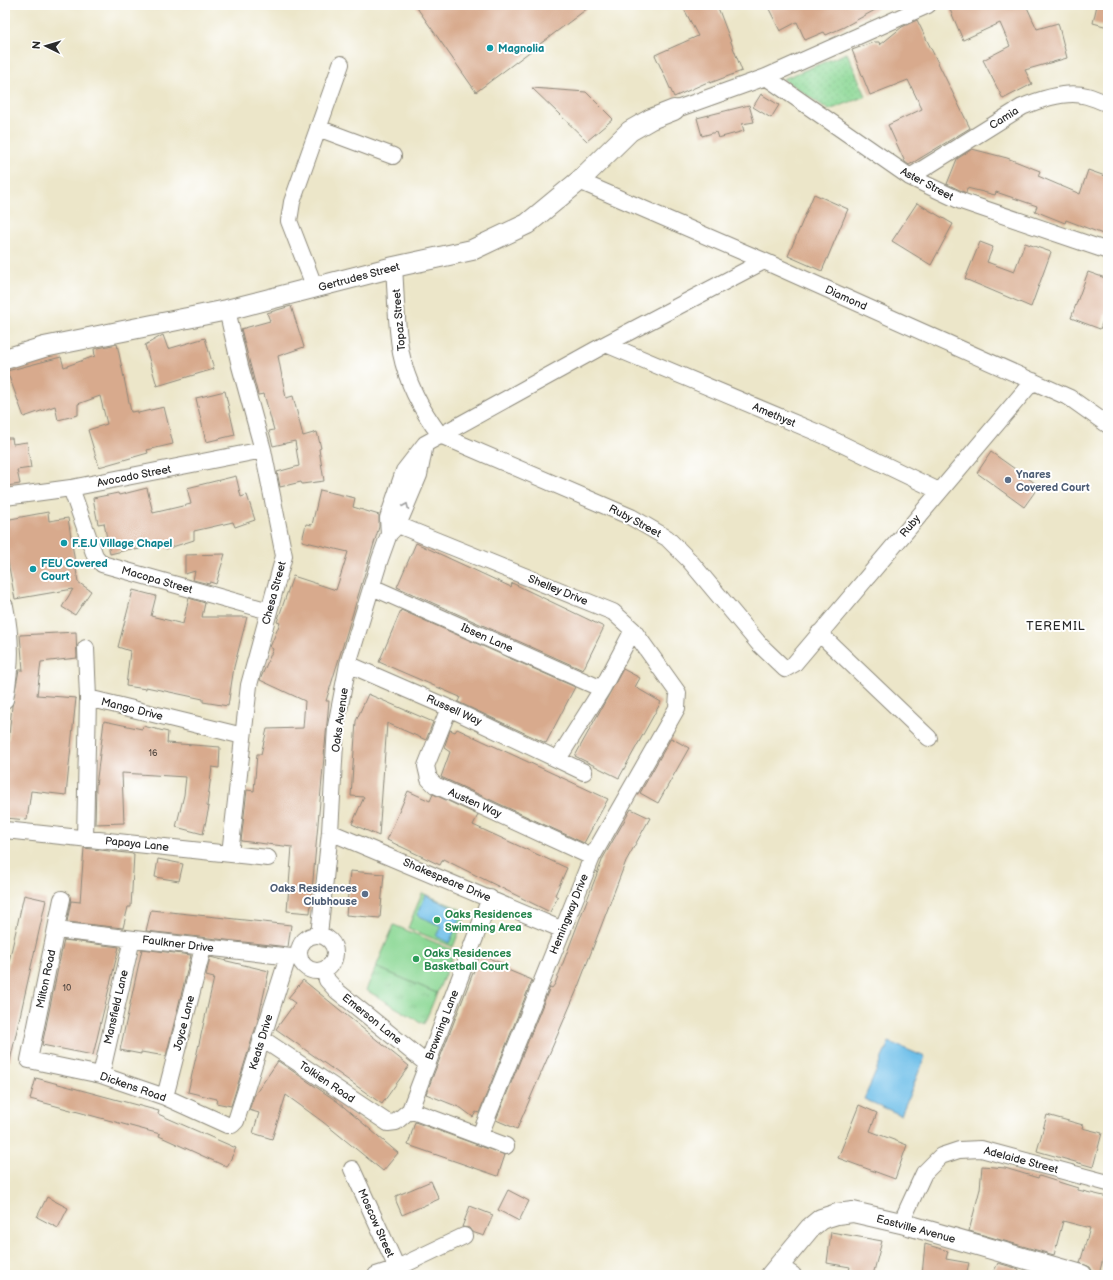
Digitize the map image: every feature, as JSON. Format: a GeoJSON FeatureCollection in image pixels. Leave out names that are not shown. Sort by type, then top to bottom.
{"type":"FeatureCollection","features":[{"type":"Feature","properties":{"kind":"street"},"geometry":{"type":"LineString","coordinates":[[674,110],[766,77],[924,6]]}},
{"type":"Feature","properties":{"kind":"street"},"geometry":{"type":"LineString","coordinates":[[315,288],[289,221],[292,202],[341,64]]}},
{"type":"Feature","properties":{"kind":"street","name":"Aster Street"},"geometry":{"type":"LineString","coordinates":[[766,77],[910,177],[961,201],[1108,251]]}},
{"type":"Feature","properties":{"kind":"street","name":"Camia"},"geometry":{"type":"LineString","coordinates":[[910,177],[1022,106],[1036,101],[1073,95],[1086,95],[1108,104]]}},
{"type":"Feature","properties":{"kind":"street","name":"Gertrudes Street"},"geometry":{"type":"LineString","coordinates":[[5,359],[44,347],[227,310],[394,267],[472,250],[527,224],[579,181],[630,131],[651,119],[674,110]]}},
{"type":"Feature","properties":{"kind":"street"},"geometry":{"type":"LineString","coordinates":[[318,128],[394,156]]}},
{"type":"Feature","properties":{"kind":"street","name":"Diamond"},"geometry":{"type":"LineString","coordinates":[[579,181],[764,261],[1070,398],[1108,425]]}},
{"type":"Feature","properties":{"kind":"street","name":"Oaks Avenue"},"geometry":{"type":"LineString","coordinates":[[319,935],[330,832],[336,726],[348,664],[372,587],[394,529],[388,518],[404,471],[425,444],[440,435],[606,344],[764,261]]}},
{"type":"Feature","properties":{"kind":"street","name":"Topaz Street"},"geometry":{"type":"LineString","coordinates":[[394,267],[401,352],[412,388],[426,417],[440,435]]}},
{"type":"Feature","properties":{"kind":"street","name":"Chesa Street"},"geometry":{"type":"LineString","coordinates":[[227,310],[240,366],[263,450],[284,556],[249,685],[230,854]]}},
{"type":"Feature","properties":{"kind":"street","name":"Amethyst"},"geometry":{"type":"LineString","coordinates":[[606,344],[823,436],[939,491]]}},
{"type":"Feature","properties":{"kind":"street","name":"Ruby"},"geometry":{"type":"LineString","coordinates":[[785,669],[794,664],[1033,381]]}},
{"type":"Feature","properties":{"kind":"street","name":"Ruby Street"},"geometry":{"type":"LineString","coordinates":[[440,435],[630,516],[667,538],[689,560],[760,645],[785,669]]}},
{"type":"Feature","properties":{"kind":"street","name":"Avocado Street"},"geometry":{"type":"LineString","coordinates":[[5,497],[71,488],[263,450]]}},
{"type":"Feature","properties":{"kind":"street","name":"Macopa Street"},"geometry":{"type":"LineString","coordinates":[[71,488],[95,556],[102,564],[269,611]]}},
{"type":"Feature","properties":{"kind":"street","name":"Shelley Drive"},"geometry":{"type":"LineString","coordinates":[[394,529],[613,612],[633,630],[678,693],[679,702]]}},
{"type":"Feature","properties":{"kind":"street","name":"Ibsen Lane"},"geometry":{"type":"LineString","coordinates":[[372,587],[602,689]]}},
{"type":"Feature","properties":{"kind":"street"},"geometry":{"type":"LineString","coordinates":[[5,606],[10,635],[10,672],[5,700]]}},
{"type":"Feature","properties":{"kind":"street"},"geometry":{"type":"LineString","coordinates":[[558,758],[602,689],[633,630]]}},
{"type":"Feature","properties":{"kind":"street"},"geometry":{"type":"LineString","coordinates":[[819,633],[929,738]]}},
{"type":"Feature","properties":{"kind":"street"},"geometry":{"type":"LineString","coordinates":[[86,648],[88,698]]}},
{"type":"Feature","properties":{"kind":"street","name":"Russell Way"},"geometry":{"type":"LineString","coordinates":[[348,664],[449,708],[558,758],[584,772]]}},
{"type":"Feature","properties":{"kind":"street","name":"Mango Drive"},"geometry":{"type":"LineString","coordinates":[[85,839],[88,698],[243,736]]}},
{"type":"Feature","properties":{"kind":"street","name":"Hemingway Drive"},"geometry":{"type":"LineString","coordinates":[[480,1135],[592,857],[679,702]]}},
{"type":"Feature","properties":{"kind":"street","name":"Austen Way"},"geometry":{"type":"LineString","coordinates":[[449,708],[426,766],[429,779],[435,785],[592,857]]}},
{"type":"Feature","properties":{"kind":"street","name":"Papaya Lane"},"geometry":{"type":"LineString","coordinates":[[5,830],[268,858]]}},
{"type":"Feature","properties":{"kind":"street","name":"Shakespeare Drive"},"geometry":{"type":"LineString","coordinates":[[330,832],[490,898],[562,930]]}},
{"type":"Feature","properties":{"kind":"street","name":"Browning Lane"},"geometry":{"type":"LineString","coordinates":[[410,1110],[490,898]]}},
{"type":"Feature","properties":{"kind":"street","name":"Milton Road"},"geometry":{"type":"LineString","coordinates":[[29,1060],[62,899]]}},
{"type":"Feature","properties":{"kind":"street","name":"Faulkner Drive"},"geometry":{"type":"LineString","coordinates":[[56,930],[294,958]]}},
{"type":"Feature","properties":{"kind":"street"},"geometry":{"type":"LineString","coordinates":[[319,935],[326,937],[334,948],[333,961],[324,970],[309,970],[294,958],[306,939],[319,935]]}},
{"type":"Feature","properties":{"kind":"street","name":"Mansfield Lane"},"geometry":{"type":"LineString","coordinates":[[101,1075],[132,939]]}},
{"type":"Feature","properties":{"kind":"street","name":"Joyce Lane"},"geometry":{"type":"LineString","coordinates":[[165,1097],[203,948]]}},
{"type":"Feature","properties":{"kind":"street","name":"Keats Drive"},"geometry":{"type":"LineString","coordinates":[[232,1125],[236,1121],[261,1038],[294,958]]}},
{"type":"Feature","properties":{"kind":"street","name":"Emerson Lane"},"geometry":{"type":"LineString","coordinates":[[324,970],[327,980],[338,991],[427,1064]]}},
{"type":"Feature","properties":{"kind":"street","name":"Tolkien Road"},"geometry":{"type":"LineString","coordinates":[[261,1038],[388,1123],[394,1123],[410,1110]]}},
{"type":"Feature","properties":{"kind":"street","name":"Dickens Road"},"geometry":{"type":"LineString","coordinates":[[29,1060],[101,1075],[165,1097],[227,1126],[232,1125]]}},
{"type":"Feature","properties":{"kind":"street"},"geometry":{"type":"LineString","coordinates":[[410,1110],[506,1146]]}},
{"type":"Feature","properties":{"kind":"street","name":"Adelaide Street"},"geometry":{"type":"LineString","coordinates":[[901,1224],[924,1173],[941,1156],[959,1150],[981,1149],[1108,1183]]}},
{"type":"Feature","properties":{"kind":"street","name":"Moscow Street"},"geometry":{"type":"LineString","coordinates":[[352,1169],[400,1272]]}},
{"type":"Feature","properties":{"kind":"street","name":"Eastville Avenue"},"geometry":{"type":"LineString","coordinates":[[781,1272],[810,1228],[826,1217],[853,1212],[1082,1275]]}},
{"type":"Feature","properties":{"kind":"street"},"geometry":{"type":"LineString","coordinates":[[376,1275],[400,1272],[464,1236]]}},
{"type":"Feature","properties":{"kind":"green space"},"geometry":{"type":"Polygon","coordinates":[[[847,53],[866,96],[829,110],[783,79],[847,53]]]}},
{"type":"Feature","properties":{"kind":"green space","name":"Oaks Residences Swimming Area"},"geometry":{"type":"Polygon","coordinates":[[[422,893],[467,912],[453,947],[408,928],[422,893]]]}},
{"type":"Feature","properties":{"kind":"green space","name":"Oaks Residences Basketball Court"},"geometry":{"type":"Polygon","coordinates":[[[394,925],[455,951],[437,993],[376,967],[394,925]]]}},
{"type":"Feature","properties":{"kind":"green space"},"geometry":{"type":"Polygon","coordinates":[[[376,967],[437,993],[424,1024],[366,990],[376,967]]]}},
{"type":"Feature","properties":{"kind":"water"},"geometry":{"type":"Polygon","coordinates":[[[426,895],[463,913],[449,943],[436,936],[441,926],[417,915],[426,895]]]}},
{"type":"Feature","properties":{"kind":"water"},"geometry":{"type":"Polygon","coordinates":[[[889,1042],[925,1057],[901,1115],[864,1099],[889,1042]]]}},
{"type":"Feature","properties":{"kind":"building","name":"Magnolia"},"geometry":{"type":"Polygon","coordinates":[[[415,5],[592,5],[476,92],[415,5]]]}},
{"type":"Feature","properties":{"kind":"building"},"geometry":{"type":"Polygon","coordinates":[[[682,5],[717,5],[742,71],[710,83],[710,81],[674,97],[655,55],[698,36],[682,5]]]}},
{"type":"Feature","properties":{"kind":"building"},"geometry":{"type":"Polygon","coordinates":[[[767,5],[884,5],[826,35],[824,32],[805,40],[797,22],[780,31],[767,5]]]}},
{"type":"Feature","properties":{"kind":"building"},"geometry":{"type":"Polygon","coordinates":[[[948,5],[1026,5],[1037,29],[1058,23],[1067,58],[1025,70],[1032,84],[1003,99],[983,60],[1010,46],[1000,23],[963,40],[948,5]]]}},
{"type":"Feature","properties":{"kind":"building"},"geometry":{"type":"Polygon","coordinates":[[[1097,5],[1108,5],[1108,27],[1093,23],[1097,5]]]}},
{"type":"Feature","properties":{"kind":"building"},"geometry":{"type":"Polygon","coordinates":[[[917,20],[970,128],[909,165],[905,162],[888,125],[922,109],[908,80],[870,95],[852,50],[874,42],[879,42],[880,45],[902,27],[917,20]]]}},
{"type":"Feature","properties":{"kind":"building"},"geometry":{"type":"Polygon","coordinates":[[[532,88],[586,92],[613,119],[587,141],[532,88]]]}},
{"type":"Feature","properties":{"kind":"building"},"geometry":{"type":"Polygon","coordinates":[[[761,94],[779,105],[771,118],[753,107],[761,94]]]}},
{"type":"Feature","properties":{"kind":"building"},"geometry":{"type":"Polygon","coordinates":[[[749,105],[754,122],[742,124],[744,131],[718,138],[716,132],[702,136],[697,118],[749,105]]]}},
{"type":"Feature","properties":{"kind":"building"},"geometry":{"type":"Polygon","coordinates":[[[972,149],[1007,158],[1040,171],[1038,176],[1080,194],[1088,170],[1108,177],[1108,236],[1066,220],[1065,223],[1035,211],[1037,206],[996,192],[995,195],[967,188],[966,193],[947,184],[957,159],[972,149]]]}},
{"type":"Feature","properties":{"kind":"building"},"geometry":{"type":"Polygon","coordinates":[[[814,194],[848,209],[822,271],[788,256],[814,194]]]}},
{"type":"Feature","properties":{"kind":"building"},"geometry":{"type":"Polygon","coordinates":[[[917,203],[953,224],[931,265],[892,241],[917,203]]]}},
{"type":"Feature","properties":{"kind":"building"},"geometry":{"type":"Polygon","coordinates":[[[980,242],[993,247],[987,262],[1014,272],[1025,243],[1051,252],[1031,307],[965,279],[980,242]]]}},
{"type":"Feature","properties":{"kind":"building"},"geometry":{"type":"Polygon","coordinates":[[[1088,272],[1108,279],[1108,307],[1100,329],[1071,318],[1088,272]]]}},
{"type":"Feature","properties":{"kind":"building"},"geometry":{"type":"Polygon","coordinates":[[[291,306],[304,347],[278,356],[286,398],[293,396],[303,436],[317,432],[321,448],[319,449],[324,481],[302,484],[301,482],[280,487],[277,472],[299,466],[295,441],[273,446],[269,431],[274,430],[264,394],[258,395],[241,329],[270,321],[267,313],[291,306]]]}},
{"type":"Feature","properties":{"kind":"building"},"geometry":{"type":"Polygon","coordinates":[[[163,335],[168,349],[205,338],[214,369],[157,386],[145,345],[163,335]]]}},
{"type":"Feature","properties":{"kind":"building"},"geometry":{"type":"Polygon","coordinates":[[[117,344],[131,412],[138,411],[138,413],[164,407],[173,444],[147,450],[148,453],[99,467],[88,430],[107,424],[100,396],[78,404],[78,415],[58,420],[55,406],[24,417],[7,371],[61,357],[64,367],[95,356],[94,349],[117,344]]]}},
{"type":"Feature","properties":{"kind":"building"},"geometry":{"type":"Polygon","coordinates":[[[225,391],[235,435],[206,442],[196,398],[225,391]]]}},
{"type":"Feature","properties":{"kind":"building"},"geometry":{"type":"Polygon","coordinates":[[[5,438],[12,438],[13,444],[27,442],[31,468],[17,470],[20,484],[7,486],[5,438]]]}},
{"type":"Feature","properties":{"kind":"building","name":"Ynares Covered Court"},"geometry":{"type":"Polygon","coordinates":[[[991,452],[1039,486],[1024,507],[977,473],[991,452]]]}},
{"type":"Feature","properties":{"kind":"building"},"geometry":{"type":"Polygon","coordinates":[[[236,476],[241,497],[247,495],[255,520],[235,527],[233,522],[194,531],[194,540],[166,549],[165,543],[110,554],[104,523],[98,524],[93,498],[118,493],[119,495],[147,488],[153,513],[191,504],[187,488],[236,476]]]}},
{"type":"Feature","properties":{"kind":"building"},"geometry":{"type":"Polygon","coordinates":[[[320,490],[355,498],[353,507],[379,515],[379,527],[326,701],[329,701],[310,913],[287,911],[292,847],[241,841],[247,790],[254,791],[257,754],[261,754],[267,729],[303,728],[305,701],[260,680],[273,649],[270,647],[280,623],[277,622],[293,576],[336,590],[348,552],[302,541],[306,524],[312,525],[320,490]]]}},
{"type":"Feature","properties":{"kind":"building","name":"FEU Covered Court"},"geometry":{"type":"Polygon","coordinates":[[[48,512],[49,521],[68,518],[78,582],[91,591],[75,615],[62,607],[73,589],[15,599],[5,546],[5,520],[48,512]]]}},
{"type":"Feature","properties":{"kind":"building"},"geometry":{"type":"Polygon","coordinates":[[[416,543],[511,587],[512,583],[604,627],[583,670],[397,587],[416,543]]]}},
{"type":"Feature","properties":{"kind":"building"},"geometry":{"type":"Polygon","coordinates":[[[225,554],[216,584],[193,580],[195,571],[185,574],[185,555],[225,554]]]}},
{"type":"Feature","properties":{"kind":"building"},"geometry":{"type":"Polygon","coordinates":[[[133,590],[156,596],[151,616],[183,624],[189,598],[205,603],[202,617],[247,617],[234,667],[228,706],[203,702],[203,699],[146,687],[146,689],[126,686],[130,651],[118,647],[133,590]]]}},
{"type":"Feature","properties":{"kind":"building"},"geometry":{"type":"Polygon","coordinates":[[[401,610],[575,687],[546,743],[458,702],[460,697],[379,662],[401,610]]]}},
{"type":"Feature","properties":{"kind":"building"},"geometry":{"type":"Polygon","coordinates":[[[76,632],[77,658],[41,662],[37,695],[76,698],[66,795],[31,791],[27,820],[5,818],[5,775],[12,706],[19,670],[23,670],[20,635],[76,632]]]}},
{"type":"Feature","properties":{"kind":"building"},"geometry":{"type":"Polygon","coordinates":[[[623,669],[640,678],[635,687],[661,702],[619,778],[575,756],[623,669]]]}},
{"type":"Feature","properties":{"kind":"building"},"geometry":{"type":"Polygon","coordinates":[[[368,694],[433,722],[426,740],[387,723],[379,836],[352,824],[364,797],[351,796],[356,721],[368,694]]]}},
{"type":"Feature","properties":{"kind":"building"},"geometry":{"type":"Polygon","coordinates":[[[104,721],[142,729],[143,726],[168,732],[167,743],[220,747],[219,768],[212,767],[207,806],[209,807],[203,834],[176,827],[184,795],[186,777],[122,773],[124,823],[95,824],[96,786],[104,721]]]}},
{"type":"Feature","properties":{"kind":"building"},"geometry":{"type":"Polygon","coordinates":[[[457,729],[608,799],[584,843],[441,777],[450,752],[444,748],[450,730],[455,732],[457,729]]]}},
{"type":"Feature","properties":{"kind":"building"},"geometry":{"type":"Polygon","coordinates":[[[671,738],[689,748],[658,803],[640,793],[671,738]]]}},
{"type":"Feature","properties":{"kind":"building"},"geometry":{"type":"Polygon","coordinates":[[[408,791],[430,801],[433,794],[478,815],[473,825],[567,868],[555,895],[558,897],[550,912],[443,859],[440,865],[387,840],[408,791]]]}},
{"type":"Feature","properties":{"kind":"building"},"geometry":{"type":"Polygon","coordinates":[[[631,809],[650,818],[626,861],[576,992],[517,1129],[496,1120],[550,987],[552,988],[555,984],[603,858],[631,809]]]}},
{"type":"Feature","properties":{"kind":"building"},"geometry":{"type":"Polygon","coordinates":[[[84,848],[134,854],[131,907],[128,907],[123,928],[67,922],[71,901],[80,902],[84,848]]]}},
{"type":"Feature","properties":{"kind":"building"},"geometry":{"type":"Polygon","coordinates":[[[158,859],[183,864],[179,881],[155,877],[158,859]]]}},
{"type":"Feature","properties":{"kind":"building","name":"Oaks Residences Clubhouse"},"geometry":{"type":"Polygon","coordinates":[[[350,871],[384,874],[380,918],[346,915],[350,871]]]}},
{"type":"Feature","properties":{"kind":"building"},"geometry":{"type":"Polygon","coordinates":[[[24,895],[46,900],[10,1061],[5,1061],[5,979],[24,895]]]}},
{"type":"Feature","properties":{"kind":"building"},"geometry":{"type":"Polygon","coordinates":[[[151,910],[291,925],[288,947],[146,931],[151,910]]]}},
{"type":"Feature","properties":{"kind":"building"},"geometry":{"type":"Polygon","coordinates":[[[64,940],[119,947],[93,1055],[42,1045],[64,940]]]}},
{"type":"Feature","properties":{"kind":"building"},"geometry":{"type":"Polygon","coordinates":[[[142,949],[191,955],[166,1056],[141,1052],[141,1054],[120,1050],[142,949]]]}},
{"type":"Feature","properties":{"kind":"building"},"geometry":{"type":"Polygon","coordinates":[[[480,955],[504,964],[503,968],[532,980],[479,1113],[476,1112],[473,1117],[461,1108],[426,1094],[480,955]]]}},
{"type":"Feature","properties":{"kind":"building"},"geometry":{"type":"Polygon","coordinates":[[[210,957],[269,971],[258,1020],[231,1106],[216,1103],[217,1099],[188,1092],[214,978],[206,976],[210,957]]]}},
{"type":"Feature","properties":{"kind":"building"},"geometry":{"type":"Polygon","coordinates":[[[303,980],[409,1066],[382,1104],[276,1029],[295,1003],[288,998],[303,980]]]}},
{"type":"Feature","properties":{"kind":"building"},"geometry":{"type":"Polygon","coordinates":[[[278,1061],[338,1102],[398,1153],[383,1171],[323,1122],[286,1095],[272,1139],[253,1133],[259,1113],[249,1110],[254,1096],[278,1061]]]}},
{"type":"Feature","properties":{"kind":"building"},"geometry":{"type":"Polygon","coordinates":[[[36,1078],[159,1111],[158,1114],[236,1148],[227,1167],[159,1136],[160,1134],[30,1099],[36,1078]]]}},
{"type":"Feature","properties":{"kind":"building"},"geometry":{"type":"Polygon","coordinates":[[[859,1105],[877,1113],[870,1131],[907,1145],[895,1179],[838,1158],[859,1105]]]}},
{"type":"Feature","properties":{"kind":"building"},"geometry":{"type":"Polygon","coordinates":[[[1047,1115],[1083,1125],[1082,1128],[1102,1133],[1093,1167],[1037,1151],[1047,1115]]]}},
{"type":"Feature","properties":{"kind":"building"},"geometry":{"type":"Polygon","coordinates":[[[415,1122],[505,1155],[498,1176],[408,1145],[415,1122]]]}},
{"type":"Feature","properties":{"kind":"building"},"geometry":{"type":"Polygon","coordinates":[[[982,1166],[1005,1168],[1038,1178],[1039,1176],[1078,1188],[1078,1190],[1108,1197],[1108,1241],[1099,1274],[1093,1272],[1090,1267],[1080,1263],[1090,1228],[1063,1221],[1054,1255],[969,1231],[980,1189],[982,1166]]]}},
{"type":"Feature","properties":{"kind":"building"},"geometry":{"type":"Polygon","coordinates":[[[431,1181],[439,1199],[402,1215],[396,1201],[396,1196],[431,1181]]]}},
{"type":"Feature","properties":{"kind":"building"},"geometry":{"type":"Polygon","coordinates":[[[508,1190],[529,1201],[519,1221],[498,1210],[508,1190]]]}},
{"type":"Feature","properties":{"kind":"building"},"geometry":{"type":"Polygon","coordinates":[[[47,1197],[68,1208],[58,1228],[37,1217],[47,1197]]]}},
{"type":"Feature","properties":{"kind":"building"},"geometry":{"type":"Polygon","coordinates":[[[470,1206],[493,1215],[484,1236],[472,1232],[469,1228],[462,1227],[470,1206]]]}},
{"type":"Feature","properties":{"kind":"building"},"geometry":{"type":"Polygon","coordinates":[[[831,1232],[882,1241],[873,1275],[863,1275],[849,1271],[850,1267],[827,1263],[831,1232]]]}},
{"type":"Feature","properties":{"kind":"building"},"geometry":{"type":"Polygon","coordinates":[[[925,1244],[948,1251],[946,1259],[969,1263],[966,1275],[922,1275],[925,1244]]]}},
{"type":"Feature","properties":{"kind":"building"},"geometry":{"type":"Polygon","coordinates":[[[998,1263],[1019,1269],[1017,1275],[992,1275],[998,1263]]]}},
{"type":"Feature","properties":{"kind":"place","name":"Magnolia"},"geometry":{"type":"Point","coordinates":[490,48]}},
{"type":"Feature","properties":{"kind":"place","name":"Ynares Covered Court"},"geometry":{"type":"Point","coordinates":[1008,480]}},
{"type":"Feature","properties":{"kind":"place","name":"F.E.U Village Chapel"},"geometry":{"type":"Point","coordinates":[64,543]}},
{"type":"Feature","properties":{"kind":"place","name":"FEU Covered Court"},"geometry":{"type":"Point","coordinates":[33,569]}},
{"type":"Feature","properties":{"kind":"place","name":"Oaks Residences Clubhouse"},"geometry":{"type":"Point","coordinates":[365,894]}},
{"type":"Feature","properties":{"kind":"place","name":"Oaks Residences Swimming Area"},"geometry":{"type":"Point","coordinates":[437,920]}},
{"type":"Feature","properties":{"kind":"place","name":"Oaks Residences Basketball Court"},"geometry":{"type":"Point","coordinates":[416,959]}},
{"type":"Feature","properties":{"kind":"district","name":"TEREMIL"},"geometry":{"type":"Point","coordinates":[1056,626]}}]}
